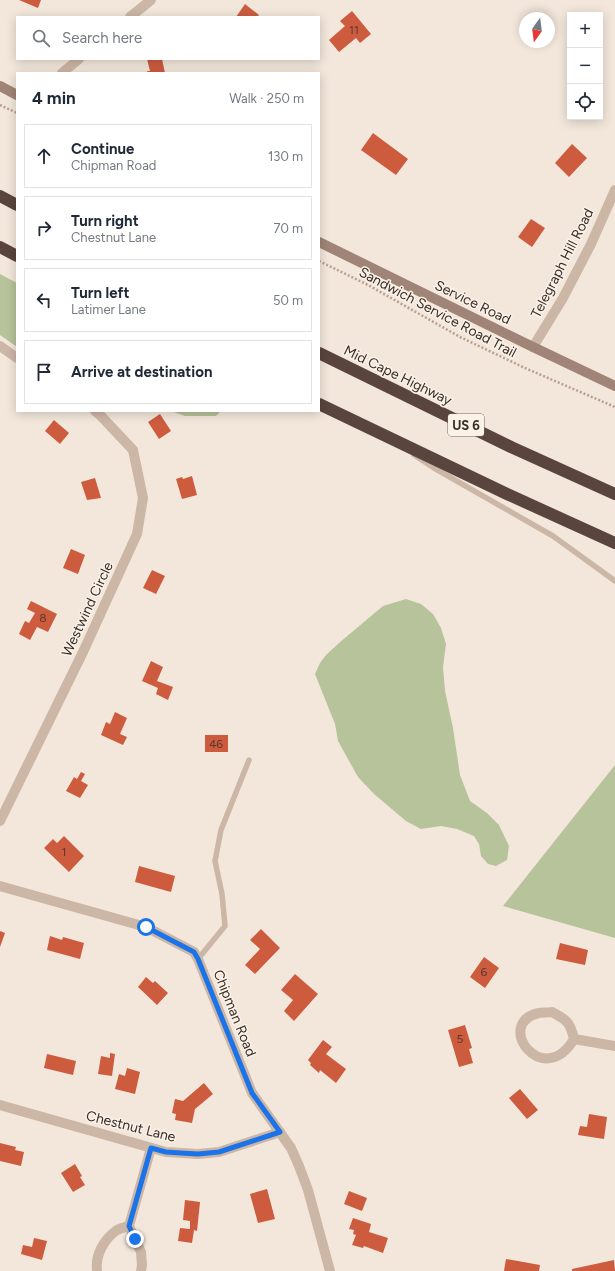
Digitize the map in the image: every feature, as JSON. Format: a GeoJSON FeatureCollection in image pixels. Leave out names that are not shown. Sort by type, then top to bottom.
{"type":"FeatureCollection","features":[{"type":"Feature","properties":{"kind":"highway"},"geometry":{"type":"LineString","coordinates":[[0,196],[16,204]]}},
{"type":"Feature","properties":{"kind":"highway"},"geometry":{"type":"LineString","coordinates":[[0,247],[16,255]]}},
{"type":"Feature","properties":{"kind":"highway","name":"Mid Cape Highway"},"geometry":{"type":"LineString","coordinates":[[320,353],[511,447],[615,494]]}},
{"type":"Feature","properties":{"kind":"highway"},"geometry":{"type":"LineString","coordinates":[[320,404],[577,527],[615,543]]}},
{"type":"Feature","properties":{"kind":"street"},"geometry":{"type":"LineString","coordinates":[[131,16],[151,0]]}},
{"type":"Feature","properties":{"kind":"street"},"geometry":{"type":"LineString","coordinates":[[63,72],[78,60]]}},
{"type":"Feature","properties":{"kind":"street"},"geometry":{"type":"LineString","coordinates":[[0,86],[16,94]]}},
{"type":"Feature","properties":{"kind":"street","name":"Telegraph Hill Road"},"geometry":{"type":"LineString","coordinates":[[533,347],[566,291],[591,244],[615,190]]}},
{"type":"Feature","properties":{"kind":"street","name":"Service Road"},"geometry":{"type":"LineString","coordinates":[[320,242],[615,386]]}},
{"type":"Feature","properties":{"kind":"street"},"geometry":{"type":"LineString","coordinates":[[0,346],[16,357]]}},
{"type":"Feature","properties":{"kind":"street","name":"Westwind Circle"},"geometry":{"type":"LineString","coordinates":[[0,821],[82,652],[136,534],[143,498],[133,450],[96,412]]}},
{"type":"Feature","properties":{"kind":"street","name":"Chipman Road"},"geometry":{"type":"LineString","coordinates":[[0,886],[146,927],[194,952],[252,1093],[291,1148],[308,1190],[330,1271]]}},
{"type":"Feature","properties":{"kind":"street"},"geometry":{"type":"LineString","coordinates":[[552,1012],[563,1018],[571,1026],[574,1039],[561,1055],[548,1058],[536,1056],[528,1050],[521,1040],[520,1031],[524,1022],[530,1016],[539,1013],[552,1012]]}},
{"type":"Feature","properties":{"kind":"street"},"geometry":{"type":"LineString","coordinates":[[574,1039],[615,1046]]}},
{"type":"Feature","properties":{"kind":"street","name":"Chestnut Lane"},"geometry":{"type":"LineString","coordinates":[[0,1105],[166,1152],[198,1154],[219,1152],[280,1132]]}},
{"type":"Feature","properties":{"kind":"street"},"geometry":{"type":"LineString","coordinates":[[141,1271],[141,1252],[129,1226],[151,1148]]}},
{"type":"Feature","properties":{"kind":"street"},"geometry":{"type":"LineString","coordinates":[[97,1271],[96,1261],[101,1248],[118,1230],[129,1226]]}},
{"type":"Feature","properties":{"kind":"lane"},"geometry":{"type":"LineString","coordinates":[[386,436],[434,468],[553,536],[615,580]]}},
{"type":"Feature","properties":{"kind":"lane"},"geometry":{"type":"LineString","coordinates":[[198,959],[224,926],[222,894],[215,861],[221,830],[249,760]]}},
{"type":"Feature","properties":{"kind":"path"},"geometry":{"type":"LineString","coordinates":[[0,105],[16,113]]}},
{"type":"Feature","properties":{"kind":"path","name":"Sandwich Service Road Trail"},"geometry":{"type":"LineString","coordinates":[[320,261],[368,285],[460,338],[615,407]]}},
{"type":"Feature","properties":{"kind":"green space"},"geometry":{"type":"Polygon","coordinates":[[[0,274],[16,282],[16,346],[0,335],[0,274]]]}},
{"type":"Feature","properties":{"kind":"green space"},"geometry":{"type":"Polygon","coordinates":[[[174,412],[220,412],[216,416],[185,416],[174,412]]]}},
{"type":"Feature","properties":{"kind":"green space"},"geometry":{"type":"Polygon","coordinates":[[[406,599],[421,604],[433,614],[441,628],[446,644],[443,667],[445,691],[453,728],[460,775],[470,801],[487,813],[499,825],[509,846],[507,860],[496,866],[488,864],[481,856],[479,844],[474,836],[457,829],[441,826],[421,829],[406,821],[374,794],[358,777],[338,741],[335,724],[315,674],[326,655],[383,606],[406,599]]]}},
{"type":"Feature","properties":{"kind":"green space"},"geometry":{"type":"Polygon","coordinates":[[[615,765],[615,938],[503,906],[615,765]]]}},
{"type":"Feature","properties":{"kind":"building"},"geometry":{"type":"Polygon","coordinates":[[[19,0],[41,0],[38,8],[19,0]]]}},
{"type":"Feature","properties":{"kind":"building"},"geometry":{"type":"Polygon","coordinates":[[[245,4],[259,15],[258,16],[237,16],[245,4]]]}},
{"type":"Feature","properties":{"kind":"building"},"geometry":{"type":"Polygon","coordinates":[[[352,11],[371,34],[360,43],[356,38],[339,52],[329,40],[345,26],[340,21],[352,11]]]}},
{"type":"Feature","properties":{"kind":"building"},"geometry":{"type":"Polygon","coordinates":[[[147,60],[162,60],[165,72],[147,71],[150,71],[147,60]]]}},
{"type":"Feature","properties":{"kind":"building"},"geometry":{"type":"Polygon","coordinates":[[[373,133],[408,159],[396,175],[361,150],[373,133]]]}},
{"type":"Feature","properties":{"kind":"building"},"geometry":{"type":"Polygon","coordinates":[[[572,144],[587,158],[569,177],[555,163],[572,144]]]}},
{"type":"Feature","properties":{"kind":"building"},"geometry":{"type":"Polygon","coordinates":[[[531,219],[545,228],[532,247],[518,237],[531,219]]]}},
{"type":"Feature","properties":{"kind":"building"},"geometry":{"type":"Polygon","coordinates":[[[160,414],[171,431],[159,439],[148,422],[160,414]]]}},
{"type":"Feature","properties":{"kind":"building"},"geometry":{"type":"Polygon","coordinates":[[[54,420],[69,433],[60,444],[45,431],[54,420]]]}},
{"type":"Feature","properties":{"kind":"building"},"geometry":{"type":"Polygon","coordinates":[[[192,476],[197,495],[182,499],[176,479],[182,477],[183,479],[192,476]]]}},
{"type":"Feature","properties":{"kind":"building"},"geometry":{"type":"Polygon","coordinates":[[[95,478],[101,498],[87,500],[81,482],[95,478]]]}},
{"type":"Feature","properties":{"kind":"building"},"geometry":{"type":"Polygon","coordinates":[[[71,549],[85,555],[78,574],[63,568],[71,549]]]}},
{"type":"Feature","properties":{"kind":"building"},"geometry":{"type":"Polygon","coordinates":[[[152,570],[165,576],[156,594],[143,588],[152,570]]]}},
{"type":"Feature","properties":{"kind":"building"},"geometry":{"type":"Polygon","coordinates":[[[31,601],[57,614],[48,632],[37,627],[30,640],[19,634],[25,621],[29,623],[35,613],[27,609],[31,601]]]}},
{"type":"Feature","properties":{"kind":"building"},"geometry":{"type":"Polygon","coordinates":[[[151,661],[163,667],[157,681],[173,687],[168,700],[156,694],[158,688],[142,681],[151,661]]]}},
{"type":"Feature","properties":{"kind":"building"},"geometry":{"type":"Polygon","coordinates":[[[115,712],[127,718],[120,734],[127,737],[123,745],[101,735],[106,722],[110,724],[115,712]]]}},
{"type":"Feature","properties":{"kind":"building"},"geometry":{"type":"Polygon","coordinates":[[[205,735],[228,735],[228,752],[205,752],[205,735]]]}},
{"type":"Feature","properties":{"kind":"building"},"geometry":{"type":"Polygon","coordinates":[[[81,772],[85,774],[81,781],[88,785],[80,798],[66,791],[74,777],[77,779],[81,772]]]}},
{"type":"Feature","properties":{"kind":"building"},"geometry":{"type":"Polygon","coordinates":[[[64,836],[84,856],[69,872],[44,848],[53,839],[57,843],[64,836]]]}},
{"type":"Feature","properties":{"kind":"building"},"geometry":{"type":"Polygon","coordinates":[[[139,866],[175,876],[171,892],[135,882],[139,866]]]}},
{"type":"Feature","properties":{"kind":"building"},"geometry":{"type":"Polygon","coordinates":[[[261,929],[280,948],[255,974],[245,965],[260,949],[250,940],[261,929]]]}},
{"type":"Feature","properties":{"kind":"building"},"geometry":{"type":"Polygon","coordinates":[[[0,931],[5,933],[0,947],[0,931]]]}},
{"type":"Feature","properties":{"kind":"building"},"geometry":{"type":"Polygon","coordinates":[[[50,936],[62,940],[63,937],[84,943],[80,959],[47,950],[50,936]]]}},
{"type":"Feature","properties":{"kind":"building"},"geometry":{"type":"Polygon","coordinates":[[[560,943],[588,950],[585,965],[556,959],[560,943]]]}},
{"type":"Feature","properties":{"kind":"building"},"geometry":{"type":"Polygon","coordinates":[[[484,957],[499,968],[485,988],[470,977],[484,957]]]}},
{"type":"Feature","properties":{"kind":"building"},"geometry":{"type":"Polygon","coordinates":[[[295,974],[318,994],[294,1021],[284,1011],[293,1000],[281,990],[295,974]]]}},
{"type":"Feature","properties":{"kind":"building"},"geometry":{"type":"Polygon","coordinates":[[[146,977],[153,983],[155,981],[168,993],[157,1005],[138,987],[146,977]]]}},
{"type":"Feature","properties":{"kind":"building"},"geometry":{"type":"Polygon","coordinates":[[[465,1025],[472,1048],[469,1049],[473,1063],[459,1067],[448,1030],[465,1025]]]}},
{"type":"Feature","properties":{"kind":"building"},"geometry":{"type":"Polygon","coordinates":[[[323,1040],[332,1047],[326,1054],[346,1069],[336,1083],[320,1070],[319,1073],[310,1065],[311,1063],[308,1060],[323,1040]]]}},
{"type":"Feature","properties":{"kind":"building"},"geometry":{"type":"Polygon","coordinates":[[[110,1053],[115,1054],[112,1076],[98,1074],[101,1056],[110,1058],[110,1053]]]}},
{"type":"Feature","properties":{"kind":"building"},"geometry":{"type":"Polygon","coordinates":[[[47,1054],[76,1061],[73,1075],[44,1068],[47,1054]]]}},
{"type":"Feature","properties":{"kind":"building"},"geometry":{"type":"Polygon","coordinates":[[[127,1068],[140,1072],[135,1094],[115,1089],[119,1074],[125,1076],[127,1068]]]}},
{"type":"Feature","properties":{"kind":"building"},"geometry":{"type":"Polygon","coordinates":[[[204,1083],[213,1094],[195,1109],[192,1123],[175,1120],[176,1114],[172,1113],[175,1099],[183,1101],[204,1083]]]}},
{"type":"Feature","properties":{"kind":"building"},"geometry":{"type":"Polygon","coordinates":[[[520,1089],[538,1110],[527,1119],[509,1098],[520,1089]]]}},
{"type":"Feature","properties":{"kind":"building"},"geometry":{"type":"Polygon","coordinates":[[[589,1114],[607,1117],[604,1139],[578,1135],[580,1126],[587,1127],[589,1114]]]}},
{"type":"Feature","properties":{"kind":"building"},"geometry":{"type":"Polygon","coordinates":[[[0,1143],[16,1147],[15,1150],[24,1152],[21,1166],[0,1161],[0,1143]]]}},
{"type":"Feature","properties":{"kind":"building"},"geometry":{"type":"Polygon","coordinates":[[[75,1164],[85,1185],[73,1192],[61,1173],[75,1164]]]}},
{"type":"Feature","properties":{"kind":"building"},"geometry":{"type":"Polygon","coordinates":[[[267,1189],[275,1219],[258,1223],[250,1194],[267,1189]]]}},
{"type":"Feature","properties":{"kind":"building"},"geometry":{"type":"Polygon","coordinates":[[[349,1191],[367,1198],[362,1211],[344,1204],[349,1191]]]}},
{"type":"Feature","properties":{"kind":"building"},"geometry":{"type":"Polygon","coordinates":[[[185,1200],[200,1202],[197,1231],[194,1230],[192,1243],[178,1241],[180,1228],[190,1229],[190,1221],[183,1220],[185,1200]]]}},
{"type":"Feature","properties":{"kind":"building"},"geometry":{"type":"Polygon","coordinates":[[[353,1218],[371,1224],[369,1232],[388,1238],[383,1253],[364,1246],[363,1248],[352,1245],[356,1235],[353,1234],[354,1230],[349,1229],[353,1218]]]}},
{"type":"Feature","properties":{"kind":"building"},"geometry":{"type":"Polygon","coordinates":[[[34,1238],[47,1241],[42,1260],[21,1254],[23,1245],[32,1247],[34,1238]]]}},
{"type":"Feature","properties":{"kind":"building"},"geometry":{"type":"Polygon","coordinates":[[[506,1259],[540,1265],[539,1271],[504,1271],[506,1259]]]}},
{"type":"Feature","properties":{"kind":"building"},"geometry":{"type":"Polygon","coordinates":[[[614,1260],[615,1271],[572,1271],[572,1269],[614,1260]]]}},
{"type":"Feature","properties":{"kind":"route"},"geometry":{"type":"LineString","coordinates":[[135,1239],[129,1226],[151,1148],[166,1152],[198,1154],[219,1152],[280,1132],[252,1093],[194,952],[146,927]]}}]}
